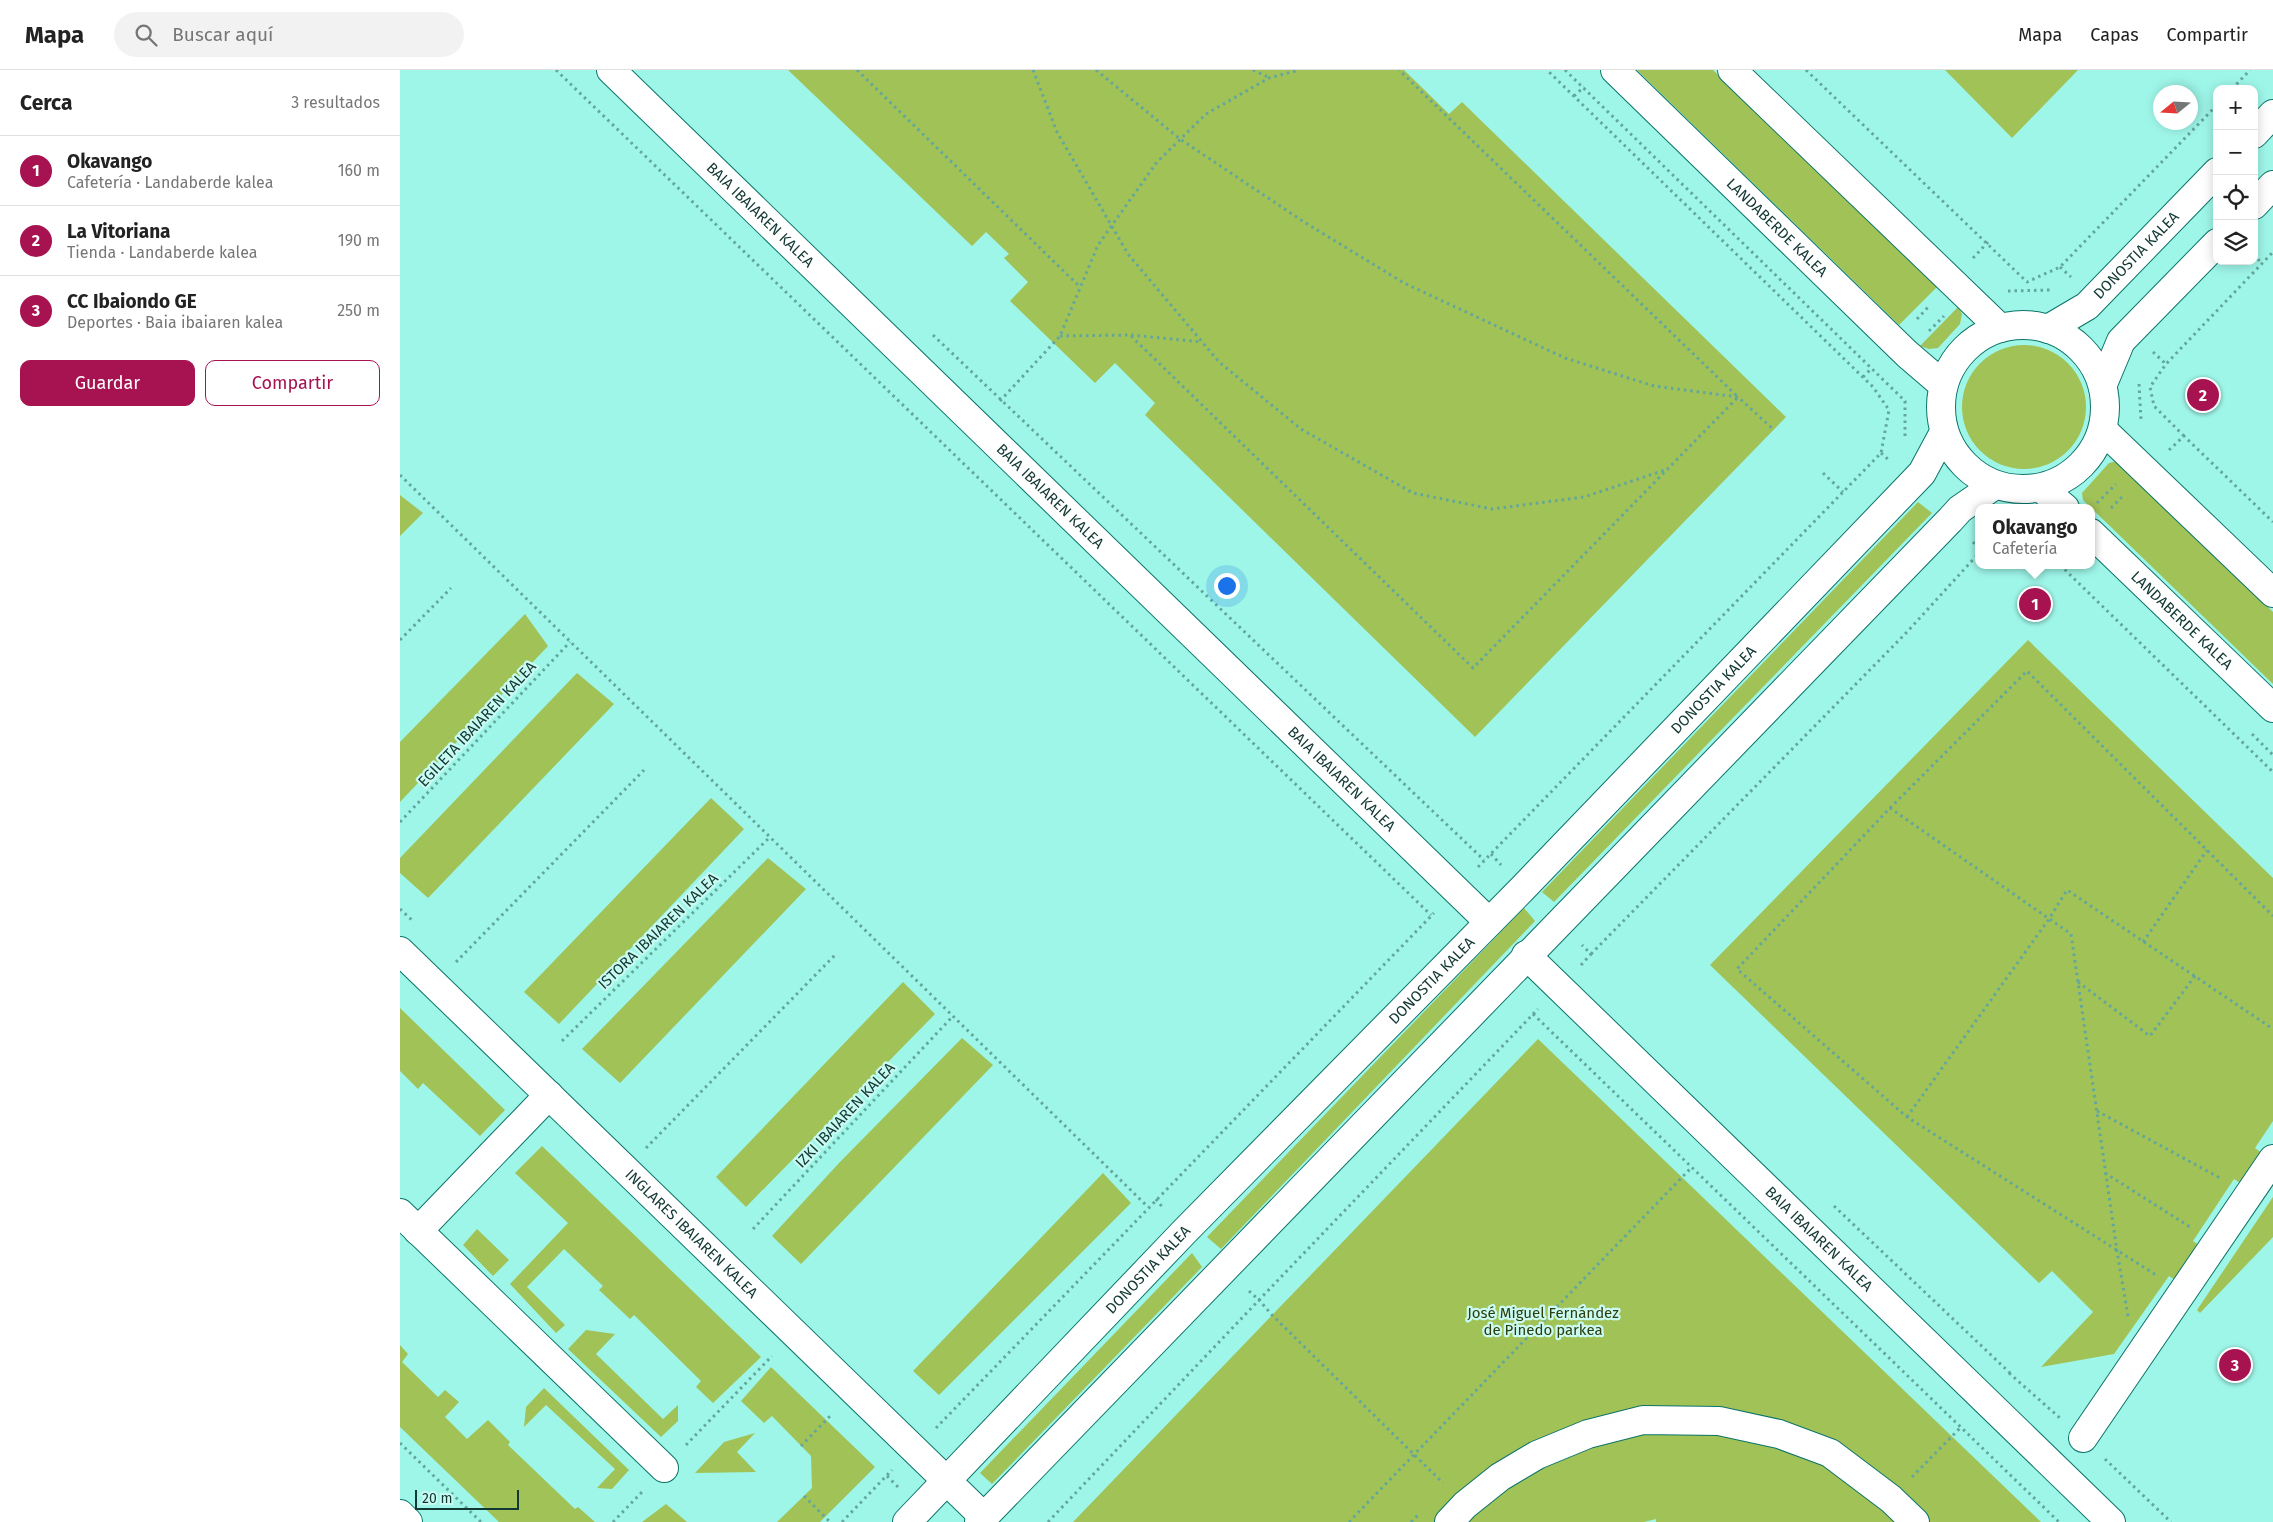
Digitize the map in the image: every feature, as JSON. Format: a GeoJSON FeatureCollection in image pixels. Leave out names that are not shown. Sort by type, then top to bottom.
{"type":"FeatureCollection","features":[{"type":"Feature","properties":{"kind":"street","name":"BAIA IBAIAREN KALEA"},"geometry":{"type":"LineString","coordinates":[[611,70],[1489,922]]}},
{"type":"Feature","properties":{"kind":"street","name":"LANDABERDE KALEA"},"geometry":{"type":"LineString","coordinates":[[1615,70],[1902,348],[1942,384]]}},
{"type":"Feature","properties":{"kind":"street"},"geometry":{"type":"LineString","coordinates":[[1732,70],[2000,328]]}},
{"type":"Feature","properties":{"kind":"street"},"geometry":{"type":"LineString","coordinates":[[2258,130],[2273,114]]}},
{"type":"Feature","properties":{"kind":"street","name":"DONOSTIA KALEA"},"geometry":{"type":"LineString","coordinates":[[2048,329],[2087,306],[2214,175]]}},
{"type":"Feature","properties":{"kind":"street"},"geometry":{"type":"LineString","coordinates":[[2258,201],[2273,185]]}},
{"type":"Feature","properties":{"kind":"street"},"geometry":{"type":"LineString","coordinates":[[2104,384],[2121,341],[2213,247]]}},
{"type":"Feature","properties":{"kind":"street"},"geometry":{"type":"LineString","coordinates":[[2024,324],[2048,329],[2068,338],[2085,353],[2104,384],[2107,408],[2103,430],[2096,447],[2085,463],[2065,479],[2040,488],[2017,490],[1995,485],[1976,475],[1960,461],[1944,432],[1940,407],[1942,384],[1963,350],[1982,335],[2000,328],[2024,324]]}},
{"type":"Feature","properties":{"kind":"street"},"geometry":{"type":"LineString","coordinates":[[2103,430],[2273,593]]}},
{"type":"Feature","properties":{"kind":"street","name":"DONOSTIA KALEA"},"geometry":{"type":"LineString","coordinates":[[907,1522],[1184,1232],[1489,922],[1922,473],[1944,432]]}},
{"type":"Feature","properties":{"kind":"street"},"geometry":{"type":"LineString","coordinates":[[982,1520],[1526,955],[1960,509],[1995,485]]}},
{"type":"Feature","properties":{"kind":"street"},"geometry":{"type":"LineString","coordinates":[[2040,488],[2060,504]]}},
{"type":"Feature","properties":{"kind":"street","name":"LANDABERDE KALEA"},"geometry":{"type":"LineString","coordinates":[[2095,537],[2273,708]]}},
{"type":"Feature","properties":{"kind":"street","name":"INGLARES IBAIAREN KALEA"},"geometry":{"type":"LineString","coordinates":[[400,951],[947,1480],[982,1520]]}},
{"type":"Feature","properties":{"kind":"street","name":"BAIA IBAIAREN KALEA"},"geometry":{"type":"LineString","coordinates":[[1526,955],[2111,1522]]}},
{"type":"Feature","properties":{"kind":"street"},"geometry":{"type":"LineString","coordinates":[[549,1095],[409,1222],[664,1468]]}},
{"type":"Feature","properties":{"kind":"street"},"geometry":{"type":"LineString","coordinates":[[2083,1438],[2273,1160]]}},
{"type":"Feature","properties":{"kind":"street"},"geometry":{"type":"LineString","coordinates":[[1457,1514],[1500,1477],[1537,1455],[1588,1434],[1643,1420],[1719,1421],[1779,1434],[1830,1453],[1891,1499],[1915,1522]]}},
{"type":"Feature","properties":{"kind":"street"},"geometry":{"type":"LineString","coordinates":[[400,1514],[408,1522]]}},
{"type":"Feature","properties":{"kind":"path"},"geometry":{"type":"LineString","coordinates":[[556,70],[1431,916]]}},
{"type":"Feature","properties":{"kind":"path"},"geometry":{"type":"LineString","coordinates":[[857,70],[1080,287]]}},
{"type":"Feature","properties":{"kind":"path"},"geometry":{"type":"LineString","coordinates":[[1034,70],[1057,132],[1128,254],[1219,362],[1301,429],[1413,493],[1492,509],[1584,497],[1666,470]]}},
{"type":"Feature","properties":{"kind":"path"},"geometry":{"type":"LineString","coordinates":[[1096,70],[1180,139],[1304,222],[1404,284],[1565,358],[1654,386],[1738,397]]}},
{"type":"Feature","properties":{"kind":"path"},"geometry":{"type":"LineString","coordinates":[[1253,70],[1269,78]]}},
{"type":"Feature","properties":{"kind":"path"},"geometry":{"type":"LineString","coordinates":[[952,453],[976,424],[1060,336],[1098,245],[1157,162],[1206,114],[1269,78],[1299,70]]}},
{"type":"Feature","properties":{"kind":"path"},"geometry":{"type":"LineString","coordinates":[[1399,70],[1774,430]]}},
{"type":"Feature","properties":{"kind":"path"},"geometry":{"type":"LineString","coordinates":[[842,1522],[948,1416],[1484,860],[1881,453],[1890,410],[1863,377],[1547,70]]}},
{"type":"Feature","properties":{"kind":"path"},"geometry":{"type":"LineString","coordinates":[[1564,70],[1905,401],[1905,456],[1922,473]]}},
{"type":"Feature","properties":{"kind":"path"},"geometry":{"type":"LineString","coordinates":[[1806,70],[1988,242],[2027,282],[2060,267],[2213,109]]}},
{"type":"Feature","properties":{"kind":"path"},"geometry":{"type":"LineString","coordinates":[[2236,85],[2250,70]]}},
{"type":"Feature","properties":{"kind":"path"},"geometry":{"type":"LineString","coordinates":[[1882,379],[1902,348],[1958,288],[1988,242]]}},
{"type":"Feature","properties":{"kind":"path"},"geometry":{"type":"LineString","coordinates":[[2184,436],[2154,406],[2150,387],[2166,364],[2273,252]]}},
{"type":"Feature","properties":{"kind":"path"},"geometry":{"type":"LineString","coordinates":[[2258,259],[2262,264]]}},
{"type":"Feature","properties":{"kind":"path"},"geometry":{"type":"LineString","coordinates":[[1863,377],[1871,369],[1902,348],[1958,288]]}},
{"type":"Feature","properties":{"kind":"path"},"geometry":{"type":"LineString","coordinates":[[929,331],[1484,860]]}},
{"type":"Feature","properties":{"kind":"path"},"geometry":{"type":"LineString","coordinates":[[1060,336],[1130,335],[1202,342]]}},
{"type":"Feature","properties":{"kind":"path"},"geometry":{"type":"LineString","coordinates":[[1130,335],[1473,668],[1738,397]]}},
{"type":"Feature","properties":{"kind":"path"},"geometry":{"type":"LineString","coordinates":[[1823,473],[1843,492]]}},
{"type":"Feature","properties":{"kind":"path"},"geometry":{"type":"LineString","coordinates":[[400,475],[1148,1207]]}},
{"type":"Feature","properties":{"kind":"path"},"geometry":{"type":"LineString","coordinates":[[1591,954],[1907,632],[1975,557]]}},
{"type":"Feature","properties":{"kind":"path"},"geometry":{"type":"LineString","coordinates":[[2064,569],[2273,772]]}},
{"type":"Feature","properties":{"kind":"path"},"geometry":{"type":"LineString","coordinates":[[400,640],[451,588]]}},
{"type":"Feature","properties":{"kind":"path","name":"EGILETA IBAIAREN KALEA"},"geometry":{"type":"LineString","coordinates":[[400,822],[570,642]]}},
{"type":"Feature","properties":{"kind":"path"},"geometry":{"type":"LineString","coordinates":[[2183,1292],[1907,1117],[1736,969],[1890,808],[2028,671],[2273,916]]}},
{"type":"Feature","properties":{"kind":"path"},"geometry":{"type":"LineString","coordinates":[[455,962],[644,770]]}},
{"type":"Feature","properties":{"kind":"path"},"geometry":{"type":"LineString","coordinates":[[1890,808],[2071,934],[2105,1173],[2136,1360]]}},
{"type":"Feature","properties":{"kind":"path","name":"ISTORA IBAIAREN KALEA"},"geometry":{"type":"LineString","coordinates":[[562,1041],[770,837]]}},
{"type":"Feature","properties":{"kind":"path"},"geometry":{"type":"LineString","coordinates":[[2143,942],[2207,850]]}},
{"type":"Feature","properties":{"kind":"path"},"geometry":{"type":"LineString","coordinates":[[1907,1117],[2049,919],[2067,890],[2273,1029]]}},
{"type":"Feature","properties":{"kind":"path"},"geometry":{"type":"LineString","coordinates":[[646,1148],[836,955]]}},
{"type":"Feature","properties":{"kind":"path"},"geometry":{"type":"LineString","coordinates":[[2078,981],[2150,1036],[2195,976]]}},
{"type":"Feature","properties":{"kind":"path"},"geometry":{"type":"LineString","coordinates":[[1533,1014],[2059,1522]]}},
{"type":"Feature","properties":{"kind":"path","name":"IZKI IBAIAREN KALEA"},"geometry":{"type":"LineString","coordinates":[[753,1228],[953,1016]]}},
{"type":"Feature","properties":{"kind":"path"},"geometry":{"type":"LineString","coordinates":[[2097,1111],[2250,1194]]}},
{"type":"Feature","properties":{"kind":"path"},"geometry":{"type":"LineString","coordinates":[[1348,1522],[1691,1168]]}},
{"type":"Feature","properties":{"kind":"path"},"geometry":{"type":"LineString","coordinates":[[2105,1173],[2216,1243]]}},
{"type":"Feature","properties":{"kind":"path"},"geometry":{"type":"LineString","coordinates":[[1048,1522],[1259,1300],[1414,1454],[1457,1514]]}},
{"type":"Feature","properties":{"kind":"path"},"geometry":{"type":"LineString","coordinates":[[614,1522],[773,1354]]}},
{"type":"Feature","properties":{"kind":"path"},"geometry":{"type":"LineString","coordinates":[[801,1446],[833,1412]]}},
{"type":"Feature","properties":{"kind":"path"},"geometry":{"type":"LineString","coordinates":[[2083,1438],[2171,1522]]}},
{"type":"Feature","properties":{"kind":"path"},"geometry":{"type":"LineString","coordinates":[[400,1443],[481,1522]]}},
{"type":"Feature","properties":{"kind":"path"},"geometry":{"type":"LineString","coordinates":[[804,1496],[830,1522]]}},
{"type":"Feature","properties":{"kind":"green space"},"geometry":{"type":"Polygon","coordinates":[[[788,70],[1404,70],[1449,114],[1462,102],[1786,417],[1475,737],[1145,415],[1155,403],[1115,363],[1095,383],[1010,301],[1028,282],[1004,258],[1009,254],[986,232],[972,246],[788,70]]]}},
{"type":"Feature","properties":{"kind":"green space"},"geometry":{"type":"Polygon","coordinates":[[[1637,70],[1713,70],[1938,286],[1899,325],[1637,70]]]}},
{"type":"Feature","properties":{"kind":"green space"},"geometry":{"type":"Polygon","coordinates":[[[1945,70],[2078,70],[2012,138],[1945,70]]]}},
{"type":"Feature","properties":{"kind":"green space"},"geometry":{"type":"Polygon","coordinates":[[[1958,307],[1962,314],[1960,324],[1938,348],[1929,349],[1920,346],[1958,307]]]}},
{"type":"Feature","properties":{"kind":"green space"},"geometry":{"type":"Polygon","coordinates":[[[2024,345],[2048,350],[2068,363],[2081,383],[2086,407],[2081,431],[2068,451],[2048,464],[2024,469],[2000,464],[1980,451],[1967,431],[1962,407],[1967,383],[1980,363],[2000,350],[2024,345]]]}},
{"type":"Feature","properties":{"kind":"green space"},"geometry":{"type":"Polygon","coordinates":[[[2117,461],[2273,612],[2273,684],[2095,512],[2095,504],[2087,504],[2083,500],[2082,493],[2109,463],[2117,461]]]}},
{"type":"Feature","properties":{"kind":"green space"},"geometry":{"type":"Polygon","coordinates":[[[400,495],[423,513],[400,536],[400,495]]]}},
{"type":"Feature","properties":{"kind":"green space"},"geometry":{"type":"Polygon","coordinates":[[[1918,502],[1932,513],[1554,902],[1542,892],[1918,502]]]}},
{"type":"Feature","properties":{"kind":"green space"},"geometry":{"type":"Polygon","coordinates":[[[525,614],[548,646],[400,802],[400,742],[525,614]]]}},
{"type":"Feature","properties":{"kind":"green space"},"geometry":{"type":"Polygon","coordinates":[[[2028,640],[2273,878],[2273,1121],[2255,1148],[2267,1157],[2246,1187],[2234,1179],[2193,1241],[2203,1248],[2181,1284],[2169,1276],[2114,1354],[2041,1367],[2093,1312],[2052,1271],[2039,1283],[1710,965],[2028,640]]]}},
{"type":"Feature","properties":{"kind":"green space"},"geometry":{"type":"Polygon","coordinates":[[[577,673],[614,704],[428,898],[400,873],[400,858],[577,673]]]}},
{"type":"Feature","properties":{"kind":"green space"},"geometry":{"type":"Polygon","coordinates":[[[711,798],[744,829],[559,1024],[524,992],[711,798]]]}},
{"type":"Feature","properties":{"kind":"green space"},"geometry":{"type":"Polygon","coordinates":[[[768,858],[806,889],[620,1083],[582,1049],[768,858]]]}},
{"type":"Feature","properties":{"kind":"green space"},"geometry":{"type":"Polygon","coordinates":[[[1524,908],[1535,921],[1221,1249],[1207,1237],[1524,908]]]}},
{"type":"Feature","properties":{"kind":"green space"},"geometry":{"type":"Polygon","coordinates":[[[903,982],[935,1014],[746,1207],[716,1177],[903,982]]]}},
{"type":"Feature","properties":{"kind":"green space"},"geometry":{"type":"Polygon","coordinates":[[[400,1008],[505,1110],[480,1136],[423,1083],[418,1089],[400,1071],[400,1008]]]}},
{"type":"Feature","properties":{"kind":"green space"},"geometry":{"type":"Polygon","coordinates":[[[962,1038],[993,1065],[801,1264],[772,1236],[839,1163],[962,1038]]]}},
{"type":"Feature","properties":{"kind":"green space","name":"José Miguel Fernández de Pinedo parkea"},"geometry":{"type":"Polygon","coordinates":[[[1538,1039],[2041,1522],[1656,1522],[1656,1519],[1644,1522],[1073,1522],[1538,1039]]]}},
{"type":"Feature","properties":{"kind":"green space"},"geometry":{"type":"Polygon","coordinates":[[[542,1146],[761,1357],[713,1403],[696,1387],[701,1381],[634,1315],[630,1319],[599,1290],[603,1286],[564,1249],[527,1287],[565,1325],[556,1333],[510,1284],[568,1223],[515,1173],[542,1146]]]}},
{"type":"Feature","properties":{"kind":"green space"},"geometry":{"type":"Polygon","coordinates":[[[1103,1173],[1131,1203],[939,1395],[913,1371],[1103,1173]]]}},
{"type":"Feature","properties":{"kind":"green space"},"geometry":{"type":"Polygon","coordinates":[[[2273,1197],[2273,1237],[2200,1313],[2197,1310],[2273,1197]]]}},
{"type":"Feature","properties":{"kind":"green space"},"geometry":{"type":"Polygon","coordinates":[[[477,1229],[509,1260],[493,1276],[463,1245],[477,1229]]]}},
{"type":"Feature","properties":{"kind":"green space"},"geometry":{"type":"Polygon","coordinates":[[[1192,1253],[1202,1267],[992,1484],[980,1473],[1192,1253]]]}},
{"type":"Feature","properties":{"kind":"green space"},"geometry":{"type":"Polygon","coordinates":[[[586,1330],[615,1334],[596,1354],[663,1419],[678,1405],[678,1421],[661,1437],[568,1349],[586,1330]]]}},
{"type":"Feature","properties":{"kind":"green space"},"geometry":{"type":"Polygon","coordinates":[[[400,1345],[408,1354],[402,1362],[438,1397],[445,1390],[459,1402],[445,1417],[467,1439],[488,1420],[510,1442],[508,1445],[575,1509],[578,1507],[595,1522],[499,1522],[400,1427],[400,1345]]]}},
{"type":"Feature","properties":{"kind":"green space"},"geometry":{"type":"Polygon","coordinates":[[[771,1367],[875,1467],[820,1522],[777,1522],[812,1488],[811,1456],[772,1416],[764,1423],[741,1401],[771,1367]]]}},
{"type":"Feature","properties":{"kind":"green space"},"geometry":{"type":"Polygon","coordinates":[[[544,1388],[629,1470],[612,1489],[597,1488],[615,1469],[546,1405],[524,1427],[526,1407],[544,1388]]]}},
{"type":"Feature","properties":{"kind":"green space"},"geometry":{"type":"Polygon","coordinates":[[[755,1433],[737,1452],[756,1472],[695,1473],[724,1442],[755,1433]]]}},
{"type":"Feature","properties":{"kind":"green space"},"geometry":{"type":"Polygon","coordinates":[[[666,1504],[687,1522],[642,1522],[666,1504]]]}},
{"type":"Feature","properties":{"kind":"place","name":"La Vitoriana"},"geometry":{"type":"Point","coordinates":[2203,395]}},
{"type":"Feature","properties":{"kind":"place","name":"Okavango"},"geometry":{"type":"Point","coordinates":[2035,604]}},
{"type":"Feature","properties":{"kind":"place","name":"CC Ibaiondo GE"},"geometry":{"type":"Point","coordinates":[2235,1365]}}]}
